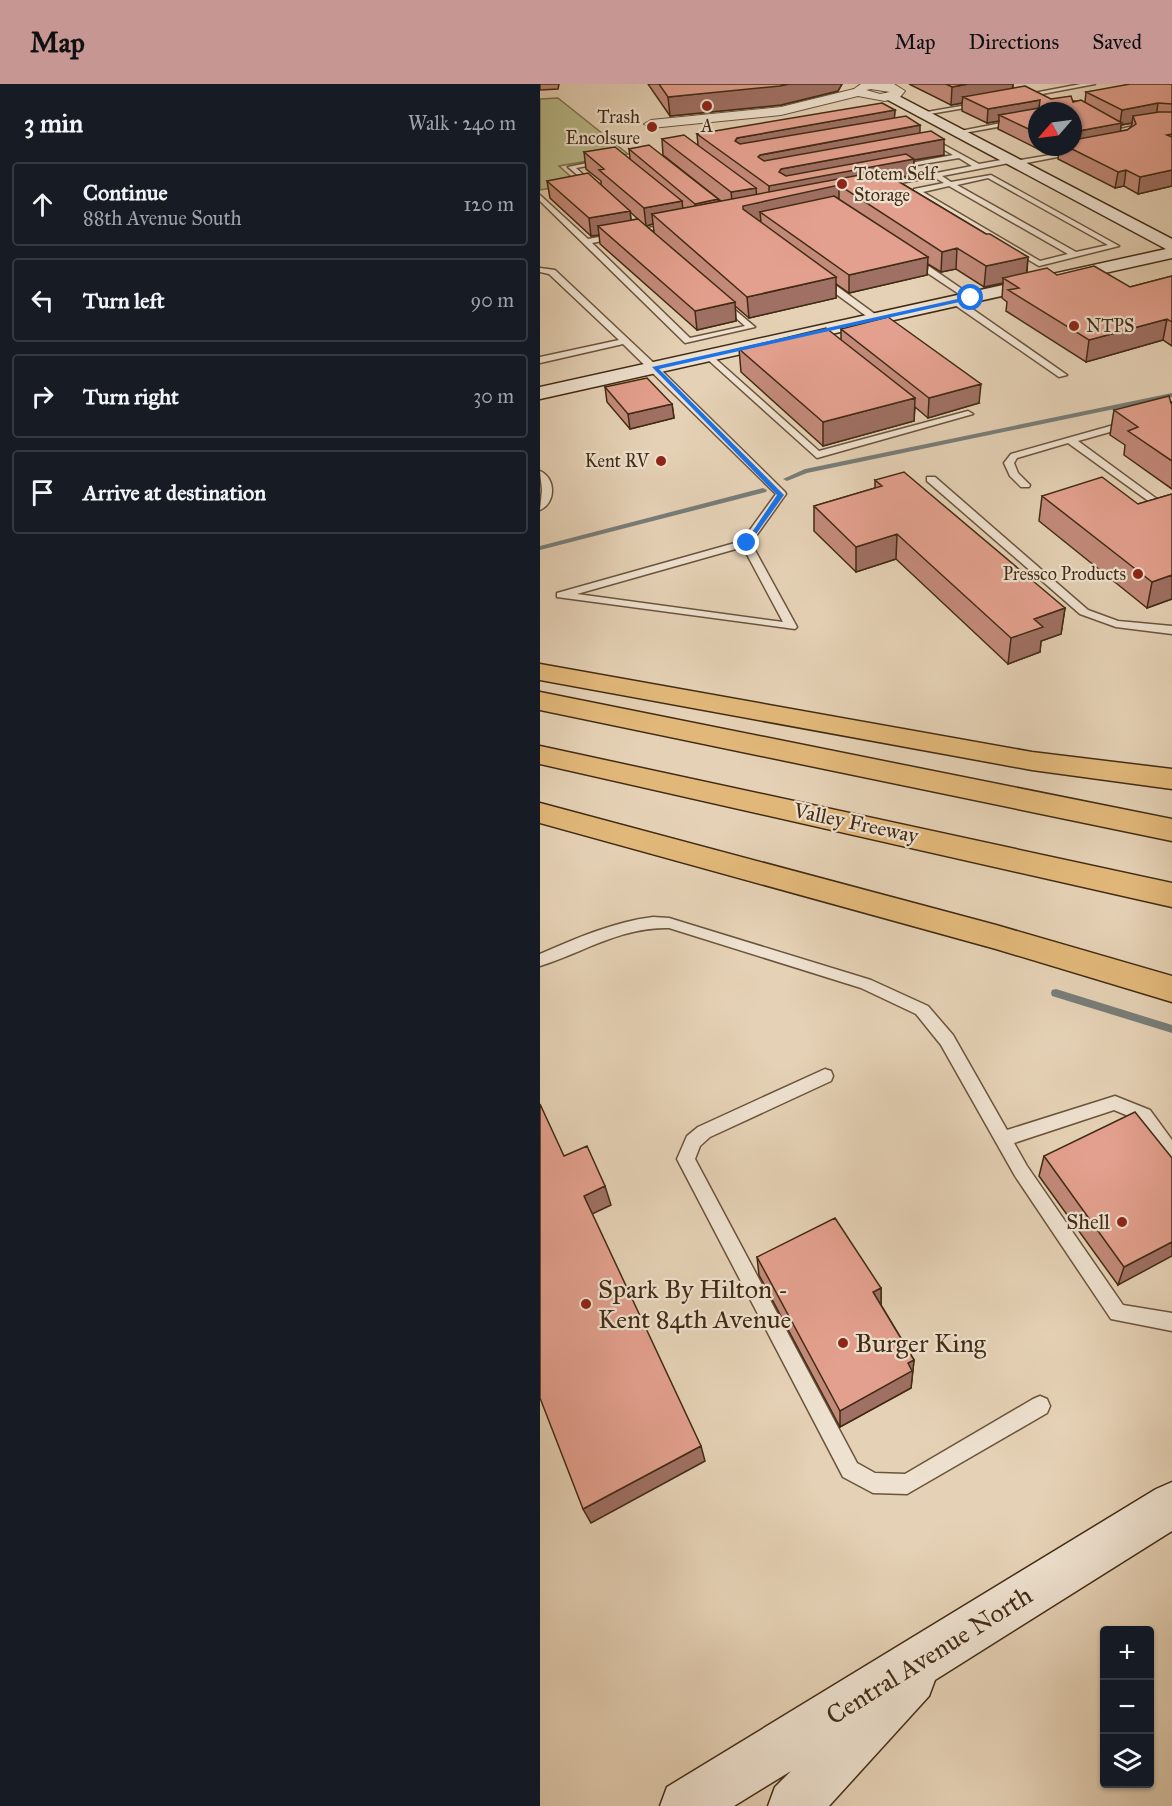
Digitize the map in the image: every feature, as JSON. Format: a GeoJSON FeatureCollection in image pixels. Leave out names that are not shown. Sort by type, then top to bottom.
{"type":"FeatureCollection","features":[{"type":"Feature","properties":{"kind":"highway"},"geometry":{"type":"LineString","coordinates":[[540,672],[1032,761],[1172,779]]}},
{"type":"Feature","properties":{"kind":"highway"},"geometry":{"type":"LineString","coordinates":[[540,701],[1172,830]]}},
{"type":"Feature","properties":{"kind":"highway","name":"Valley Freeway"},"geometry":{"type":"LineString","coordinates":[[540,755],[1172,895]]}},
{"type":"Feature","properties":{"kind":"highway"},"geometry":{"type":"LineString","coordinates":[[540,813],[996,937],[1172,989]]}},
{"type":"Feature","properties":{"kind":"street"},"geometry":{"type":"LineString","coordinates":[[651,124],[781,111],[859,92],[871,96],[890,88],[924,113],[1172,246]]}},
{"type":"Feature","properties":{"kind":"street"},"geometry":{"type":"LineString","coordinates":[[540,393],[713,355],[817,336],[876,319],[963,299],[1097,274],[1172,253]]}},
{"type":"Feature","properties":{"kind":"street","name":"Central Avenue North"},"geometry":{"type":"LineString","coordinates":[[686,1806],[1172,1505]]}},
{"type":"Feature","properties":{"kind":"street"},"geometry":{"type":"LineString","coordinates":[[794,1806],[939,1648]]}},
{"type":"Feature","properties":{"kind":"lane"},"geometry":{"type":"LineString","coordinates":[[1009,98],[1092,84]]}},
{"type":"Feature","properties":{"kind":"lane"},"geometry":{"type":"LineString","coordinates":[[1030,95],[1046,102]]}},
{"type":"Feature","properties":{"kind":"lane"},"geometry":{"type":"LineString","coordinates":[[924,113],[988,102]]}},
{"type":"Feature","properties":{"kind":"lane"},"geometry":{"type":"LineString","coordinates":[[956,108],[966,113]]}},
{"type":"Feature","properties":{"kind":"lane"},"geometry":{"type":"LineString","coordinates":[[976,118],[986,123]]}},
{"type":"Feature","properties":{"kind":"lane"},"geometry":{"type":"LineString","coordinates":[[958,132],[1028,120]]}},
{"type":"Feature","properties":{"kind":"lane"},"geometry":{"type":"LineString","coordinates":[[1119,130],[1156,123],[1172,123]]}},
{"type":"Feature","properties":{"kind":"lane"},"geometry":{"type":"LineString","coordinates":[[1109,125],[1129,136]]}},
{"type":"Feature","properties":{"kind":"lane"},"geometry":{"type":"LineString","coordinates":[[918,132],[979,167]]}},
{"type":"Feature","properties":{"kind":"lane"},"geometry":{"type":"LineString","coordinates":[[924,144],[935,142]]}},
{"type":"Feature","properties":{"kind":"lane"},"geometry":{"type":"LineString","coordinates":[[872,187],[1092,148]]}},
{"type":"Feature","properties":{"kind":"lane"},"geometry":{"type":"LineString","coordinates":[[890,169],[960,156]]}},
{"type":"Feature","properties":{"kind":"lane"},"geometry":{"type":"LineString","coordinates":[[600,193],[571,167],[620,159]]}},
{"type":"Feature","properties":{"kind":"lane"},"geometry":{"type":"LineString","coordinates":[[935,175],[1075,255]]}},
{"type":"Feature","properties":{"kind":"lane"},"geometry":{"type":"LineString","coordinates":[[989,176],[1115,246],[1075,255],[1039,264],[917,191],[989,176]]}},
{"type":"Feature","properties":{"kind":"lane"},"geometry":{"type":"LineString","coordinates":[[581,188],[592,186]]}},
{"type":"Feature","properties":{"kind":"lane"},"geometry":{"type":"LineString","coordinates":[[550,193],[540,196],[688,341],[751,327],[715,295]]}},
{"type":"Feature","properties":{"kind":"lane"},"geometry":{"type":"LineString","coordinates":[[586,242],[685,223]]}},
{"type":"Feature","properties":{"kind":"lane"},"geometry":{"type":"LineString","coordinates":[[635,224],[652,239]]}},
{"type":"Feature","properties":{"kind":"lane"},"geometry":{"type":"LineString","coordinates":[[902,253],[1062,375]]}},
{"type":"Feature","properties":{"kind":"lane"},"geometry":{"type":"LineString","coordinates":[[808,269],[876,319]]}},
{"type":"Feature","properties":{"kind":"lane"},"geometry":{"type":"LineString","coordinates":[[540,270],[552,272],[654,368],[781,495],[747,543],[561,595],[791,627],[747,543]]}},
{"type":"Feature","properties":{"kind":"lane"},"geometry":{"type":"LineString","coordinates":[[700,338],[713,355],[817,455],[968,414]]}},
{"type":"Feature","properties":{"kind":"lane"},"geometry":{"type":"LineString","coordinates":[[540,360],[625,341]]}},
{"type":"Feature","properties":{"kind":"lane"},"geometry":{"type":"LineString","coordinates":[[919,418],[928,425]]}},
{"type":"Feature","properties":{"kind":"lane"},"geometry":{"type":"LineString","coordinates":[[1025,485],[1014,474],[1009,463],[1014,456],[1142,420]]}},
{"type":"Feature","properties":{"kind":"lane"},"geometry":{"type":"LineString","coordinates":[[1070,440],[1172,516]]}},
{"type":"Feature","properties":{"kind":"lane"},"geometry":{"type":"LineString","coordinates":[[540,474],[548,483],[548,494],[540,507]]}},
{"type":"Feature","properties":{"kind":"lane"},"geometry":{"type":"LineString","coordinates":[[931,479],[1084,612],[1104,622],[1172,630]]}},
{"type":"Feature","properties":{"kind":"lane"},"geometry":{"type":"LineString","coordinates":[[540,960],[630,926],[662,922],[703,932],[882,991],[915,1005],[939,1028],[1021,1171],[1118,1313],[1172,1322]]}},
{"type":"Feature","properties":{"kind":"lane"},"geometry":{"type":"LineString","coordinates":[[825,1076],[704,1132],[693,1141],[686,1159],[850,1470],[873,1483],[907,1484],[1040,1406]]}},
{"type":"Feature","properties":{"kind":"lane"},"geometry":{"type":"LineString","coordinates":[[1003,1139],[1115,1103],[1144,1115],[1172,1153]]}},
{"type":"Feature","properties":{"kind":"green space"},"geometry":{"type":"Polygon","coordinates":[[[558,98],[628,154],[559,166],[578,183],[540,190],[540,99],[558,98]]]}},
{"type":"Feature","properties":{"kind":"building"},"geometry":{"type":"Polygon","coordinates":[[[659,84],[789,84],[668,97],[659,84]]]}},
{"type":"Feature","properties":{"kind":"building"},"geometry":{"type":"Polygon","coordinates":[[[946,84],[968,84],[952,87],[946,84]]]}},
{"type":"Feature","properties":{"kind":"building"},"geometry":{"type":"Polygon","coordinates":[[[1130,84],[1172,84],[1172,104],[1158,103],[1122,110],[1086,92],[1130,84]]]}},
{"type":"Feature","properties":{"kind":"building"},"geometry":{"type":"Polygon","coordinates":[[[1025,86],[1051,99],[1071,96],[1073,102],[1040,102],[1040,100],[988,109],[963,97],[1025,86]]]}},
{"type":"Feature","properties":{"kind":"building"},"geometry":{"type":"Polygon","coordinates":[[[1081,100],[1122,123],[1082,130],[1082,102],[1073,102],[1081,100]]]}},
{"type":"Feature","properties":{"kind":"building"},"geometry":{"type":"Polygon","coordinates":[[[882,103],[895,110],[737,138],[735,141],[740,144],[906,116],[920,125],[758,157],[764,161],[931,131],[944,139],[781,169],[779,172],[786,176],[906,154],[914,159],[769,186],[697,134],[882,103]]]}},
{"type":"Feature","properties":{"kind":"building"},"geometry":{"type":"Polygon","coordinates":[[[1028,110],[1028,129],[999,115],[1028,110]]]}},
{"type":"Feature","properties":{"kind":"building"},"geometry":{"type":"Polygon","coordinates":[[[1172,112],[1172,134],[1167,135],[1172,137],[1172,170],[1140,177],[1126,170],[1118,172],[1082,154],[1082,138],[1127,130],[1136,124],[1133,116],[1172,112]]]}},
{"type":"Feature","properties":{"kind":"building"},"geometry":{"type":"Polygon","coordinates":[[[684,135],[756,188],[731,192],[662,139],[684,135]]]}},
{"type":"Feature","properties":{"kind":"building"},"geometry":{"type":"Polygon","coordinates":[[[649,145],[718,199],[695,204],[629,149],[649,145]]]}},
{"type":"Feature","properties":{"kind":"building"},"geometry":{"type":"Polygon","coordinates":[[[615,147],[682,201],[644,208],[599,170],[604,169],[584,152],[615,147]]]}},
{"type":"Feature","properties":{"kind":"building"},"geometry":{"type":"Polygon","coordinates":[[[881,171],[1028,257],[986,266],[957,248],[942,252],[839,185],[743,206],[743,209],[836,277],[747,297],[652,214],[881,171]]]}},
{"type":"Feature","properties":{"kind":"building"},"geometry":{"type":"Polygon","coordinates":[[[588,173],[630,211],[589,218],[547,181],[588,173]]]}},
{"type":"Feature","properties":{"kind":"building"},"geometry":{"type":"Polygon","coordinates":[[[834,196],[928,257],[849,275],[760,212],[834,196]]]}},
{"type":"Feature","properties":{"kind":"building"},"geometry":{"type":"Polygon","coordinates":[[[638,219],[735,302],[695,311],[598,226],[638,219]]]}},
{"type":"Feature","properties":{"kind":"building"},"geometry":{"type":"Polygon","coordinates":[[[1094,266],[1130,287],[1172,276],[1172,322],[1167,319],[1089,340],[1008,290],[1019,288],[1003,278],[1047,268],[1057,275],[1094,266]]]}},
{"type":"Feature","properties":{"kind":"building"},"geometry":{"type":"Polygon","coordinates":[[[888,317],[981,384],[929,398],[841,329],[888,317]]]}},
{"type":"Feature","properties":{"kind":"building"},"geometry":{"type":"Polygon","coordinates":[[[826,328],[915,398],[823,422],[739,349],[826,328]]]}},
{"type":"Feature","properties":{"kind":"building"},"geometry":{"type":"Polygon","coordinates":[[[647,378],[672,404],[628,414],[605,387],[647,378]]]}},
{"type":"Feature","properties":{"kind":"building"},"geometry":{"type":"Polygon","coordinates":[[[1169,396],[1172,402],[1172,461],[1128,431],[1138,427],[1114,410],[1169,396]]]}},
{"type":"Feature","properties":{"kind":"building"},"geometry":{"type":"Polygon","coordinates":[[[904,472],[1065,608],[1034,619],[1043,627],[1011,638],[897,534],[856,547],[814,506],[882,486],[875,480],[904,472]]]}},
{"type":"Feature","properties":{"kind":"building"},"geometry":{"type":"Polygon","coordinates":[[[1102,477],[1138,504],[1172,494],[1172,575],[1152,582],[1042,496],[1102,477]]]}},
{"type":"Feature","properties":{"kind":"building","name":"Spark By Hilton - Kent 84th Avenue"},"geometry":{"type":"Polygon","coordinates":[[[540,1104],[564,1156],[587,1146],[605,1186],[584,1196],[701,1446],[583,1509],[540,1398],[540,1104]]]}},
{"type":"Feature","properties":{"kind":"building","name":"Shell"},"geometry":{"type":"Polygon","coordinates":[[[1135,1112],[1172,1158],[1172,1242],[1124,1267],[1044,1156],[1135,1112]]]}},
{"type":"Feature","properties":{"kind":"building","name":"Burger King"},"geometry":{"type":"Polygon","coordinates":[[[835,1218],[881,1288],[873,1292],[914,1360],[908,1363],[912,1371],[840,1411],[757,1257],[835,1218]]]}},
{"type":"Feature","properties":{"kind":"waterway"},"geometry":{"type":"LineString","coordinates":[[787,479],[805,471],[1172,395]]}},
{"type":"Feature","properties":{"kind":"waterway"},"geometry":{"type":"LineString","coordinates":[[540,548],[763,490]]}},
{"type":"Feature","properties":{"kind":"waterway"},"geometry":{"type":"LineString","coordinates":[[1056,993],[1172,1029]]}},
{"type":"Feature","properties":{"kind":"place","name":"A"},"geometry":{"type":"Point","coordinates":[707,106]}},
{"type":"Feature","properties":{"kind":"place","name":"Trash Encolsure"},"geometry":{"type":"Point","coordinates":[652,127]}},
{"type":"Feature","properties":{"kind":"place","name":"Totem Self Storage"},"geometry":{"type":"Point","coordinates":[842,184]}},
{"type":"Feature","properties":{"kind":"place","name":"NTPS"},"geometry":{"type":"Point","coordinates":[1074,326]}},
{"type":"Feature","properties":{"kind":"place","name":"Kent RV"},"geometry":{"type":"Point","coordinates":[661,461]}},
{"type":"Feature","properties":{"kind":"place","name":"Pressco Products"},"geometry":{"type":"Point","coordinates":[1138,574]}},
{"type":"Feature","properties":{"kind":"place","name":"Shell"},"geometry":{"type":"Point","coordinates":[1122,1222]}},
{"type":"Feature","properties":{"kind":"place","name":"Spark By Hilton - Kent 84th Avenue"},"geometry":{"type":"Point","coordinates":[586,1304]}},
{"type":"Feature","properties":{"kind":"place","name":"Burger King"},"geometry":{"type":"Point","coordinates":[843,1343]}},
{"type":"Feature","properties":{"kind":"route"},"geometry":{"type":"LineString","coordinates":[[747,543],[781,495],[654,368],[971,298]]}}]}
